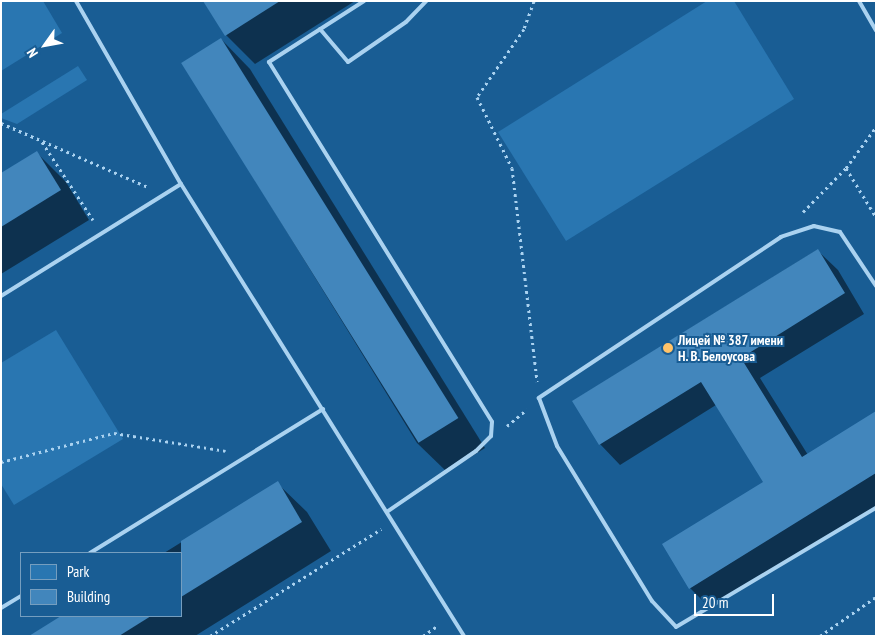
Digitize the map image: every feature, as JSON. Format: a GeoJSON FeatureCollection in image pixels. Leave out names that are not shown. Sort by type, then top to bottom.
{"type":"FeatureCollection","features":[{"type":"Feature","properties":{"kind":"lane"},"geometry":{"type":"LineString","coordinates":[[76,1],[181,184],[388,511],[464,636]]}},
{"type":"Feature","properties":{"kind":"lane"},"geometry":{"type":"LineString","coordinates":[[364,1],[269,62],[492,422],[491,436],[476,451],[388,511]]}},
{"type":"Feature","properties":{"kind":"lane"},"geometry":{"type":"LineString","coordinates":[[320,29],[348,62],[406,22],[426,1]]}},
{"type":"Feature","properties":{"kind":"lane"},"geometry":{"type":"LineString","coordinates":[[859,1],[876,30]]}},
{"type":"Feature","properties":{"kind":"lane"},"geometry":{"type":"LineString","coordinates":[[1,296],[181,184]]}},
{"type":"Feature","properties":{"kind":"lane"},"geometry":{"type":"LineString","coordinates":[[876,286],[840,232],[814,226],[781,237],[539,398],[557,446],[652,601],[676,627],[876,508]]}},
{"type":"Feature","properties":{"kind":"lane"},"geometry":{"type":"LineString","coordinates":[[92,552],[323,409]]}},
{"type":"Feature","properties":{"kind":"lane"},"geometry":{"type":"LineString","coordinates":[[1,608],[20,597]]}},
{"type":"Feature","properties":{"kind":"path"},"geometry":{"type":"LineString","coordinates":[[534,1],[524,30],[477,97],[512,168],[539,392]]}},
{"type":"Feature","properties":{"kind":"path"},"geometry":{"type":"LineString","coordinates":[[1,123],[165,194]]}},
{"type":"Feature","properties":{"kind":"path"},"geometry":{"type":"LineString","coordinates":[[781,237],[846,168],[876,127]]}},
{"type":"Feature","properties":{"kind":"path"},"geometry":{"type":"LineString","coordinates":[[42,141],[102,234]]}},
{"type":"Feature","properties":{"kind":"path"},"geometry":{"type":"LineString","coordinates":[[846,168],[876,217]]}},
{"type":"Feature","properties":{"kind":"path"},"geometry":{"type":"LineString","coordinates":[[491,436],[539,398]]}},
{"type":"Feature","properties":{"kind":"path"},"geometry":{"type":"LineString","coordinates":[[1,462],[114,433],[235,453]]}},
{"type":"Feature","properties":{"kind":"path"},"geometry":{"type":"LineString","coordinates":[[210,636],[394,521]]}},
{"type":"Feature","properties":{"kind":"path"},"geometry":{"type":"LineString","coordinates":[[820,636],[876,597]]}},
{"type":"Feature","properties":{"kind":"green space"},"geometry":{"type":"Polygon","coordinates":[[[1,1],[43,1],[62,33],[1,71],[1,1]]]}},
{"type":"Feature","properties":{"kind":"green space"},"geometry":{"type":"Polygon","coordinates":[[[707,1],[734,1],[794,99],[566,241],[498,132],[707,1]]]}},
{"type":"Feature","properties":{"kind":"green space"},"geometry":{"type":"Polygon","coordinates":[[[78,66],[87,80],[17,124],[1,118],[1,114],[78,66]]]}},
{"type":"Feature","properties":{"kind":"green space"},"geometry":{"type":"Polygon","coordinates":[[[56,330],[123,439],[14,505],[1,484],[1,363],[56,330]]]}},
{"type":"Feature","properties":{"kind":"building"},"geometry":{"type":"Polygon","coordinates":[[[203,1],[280,1],[225,36],[203,1]]]}},
{"type":"Feature","properties":{"kind":"building"},"geometry":{"type":"Polygon","coordinates":[[[221,38],[458,418],[419,443],[181,63],[221,38]]]}},
{"type":"Feature","properties":{"kind":"building"},"geometry":{"type":"Polygon","coordinates":[[[37,151],[61,190],[1,227],[1,173],[37,151]]]}},
{"type":"Feature","properties":{"kind":"building"},"geometry":{"type":"Polygon","coordinates":[[[818,249],[845,293],[741,358],[802,457],[876,411],[876,473],[689,589],[662,544],[763,482],[701,382],[599,445],[572,401],[818,249]]]}},
{"type":"Feature","properties":{"kind":"building"},"geometry":{"type":"Polygon","coordinates":[[[278,481],[302,522],[182,596],[181,541],[278,481]]]}},
{"type":"Feature","properties":{"kind":"building"},"geometry":{"type":"Polygon","coordinates":[[[59,617],[149,617],[119,636],[29,636],[59,617]]]}},
{"type":"Feature","properties":{"kind":"place","name":"Лицей № 387 имени Н. В. Белоусова"},"geometry":{"type":"Point","coordinates":[668,348]}}]}
